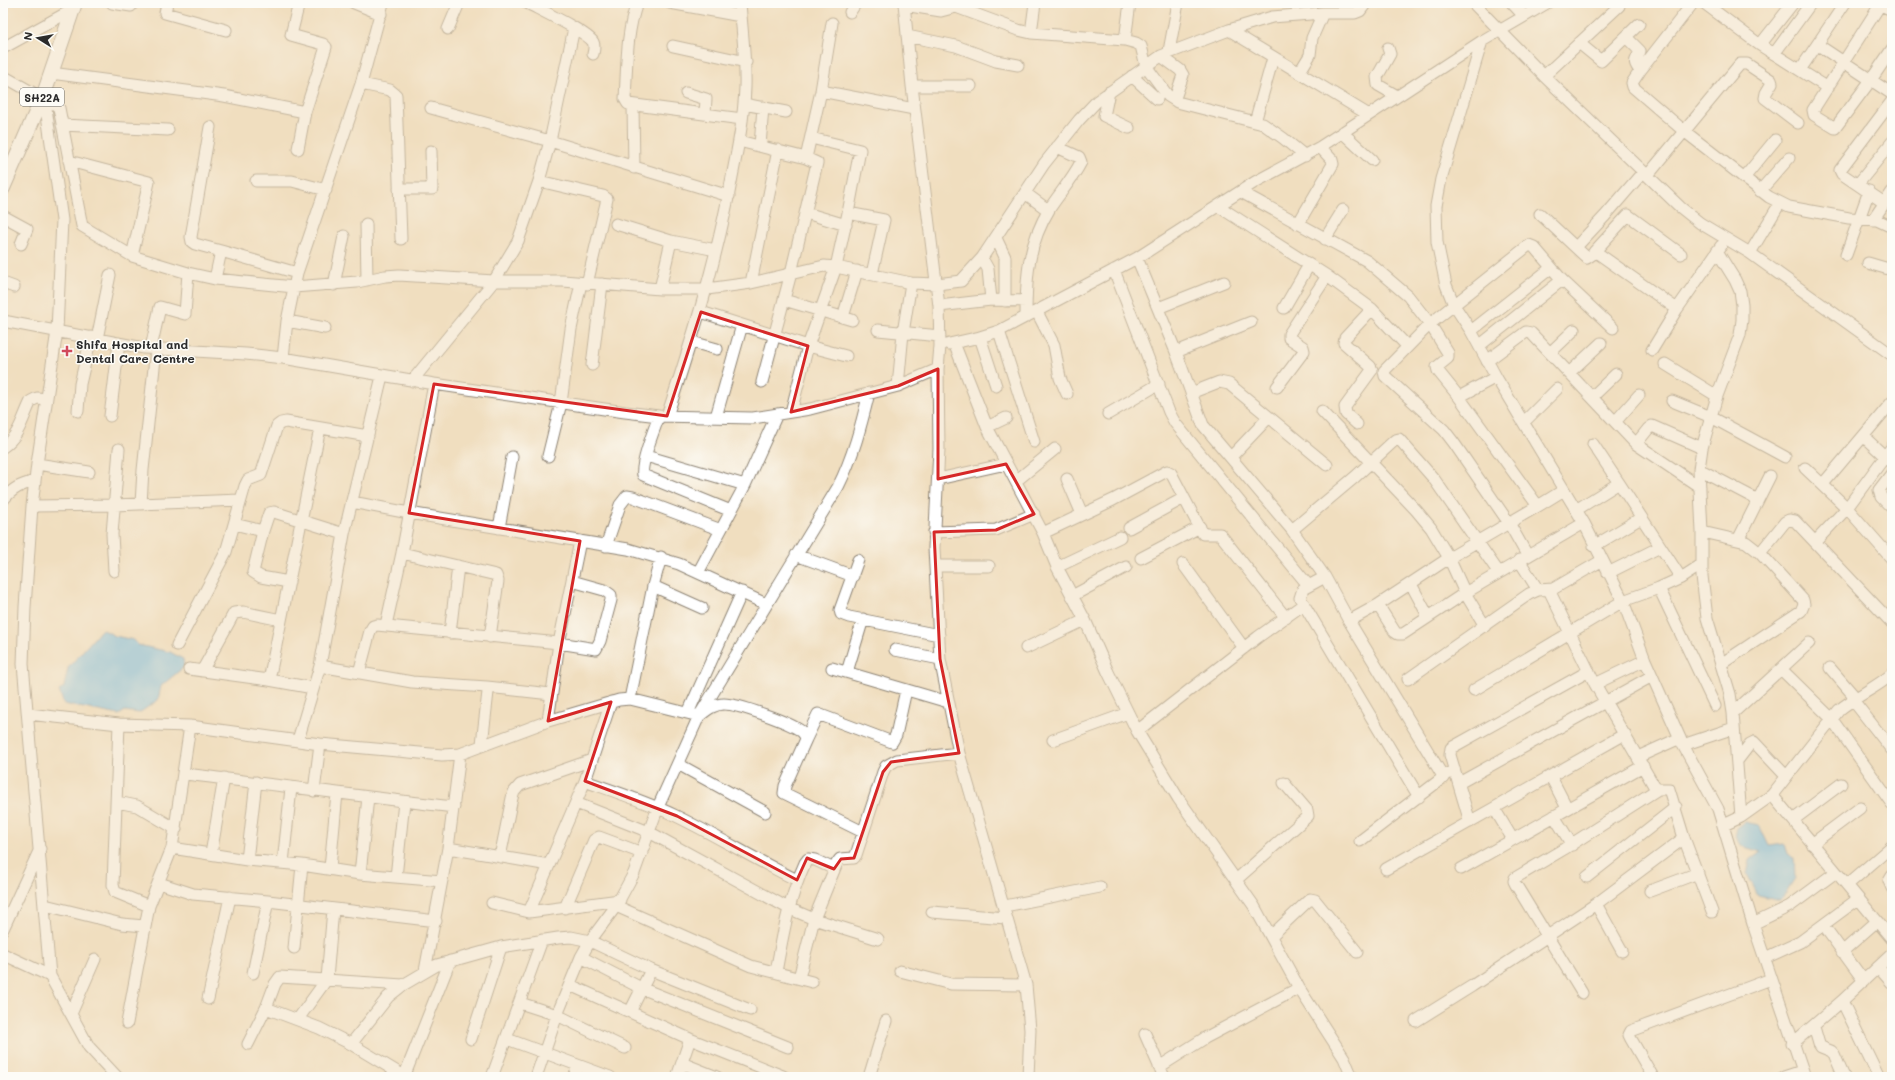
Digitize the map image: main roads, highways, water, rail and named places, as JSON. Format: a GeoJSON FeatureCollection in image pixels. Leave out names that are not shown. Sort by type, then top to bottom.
{"type":"FeatureCollection","features":[{"type":"Feature","properties":{"kind":"main road","name":"SH22A"},"geometry":{"type":"LineString","coordinates":[[3,188],[43,96],[74,7]]}},
{"type":"Feature","properties":{"kind":"water"},"geometry":{"type":"Polygon","coordinates":[[[102,629],[115,636],[134,640],[138,645],[170,652],[183,659],[184,667],[161,686],[158,700],[139,713],[125,711],[119,715],[64,704],[59,691],[64,687],[68,668],[102,629]]]}},
{"type":"Feature","properties":{"kind":"water"},"geometry":{"type":"Polygon","coordinates":[[[1745,822],[1759,825],[1769,846],[1784,844],[1787,855],[1794,858],[1795,878],[1781,900],[1758,895],[1747,874],[1750,860],[1761,852],[1741,846],[1735,837],[1737,828],[1745,822]]]}},
{"type":"Feature","properties":{"kind":"place","name":"Shifa Hospital and Dental Care Centre"},"geometry":{"type":"Point","coordinates":[67,351]}}]}
